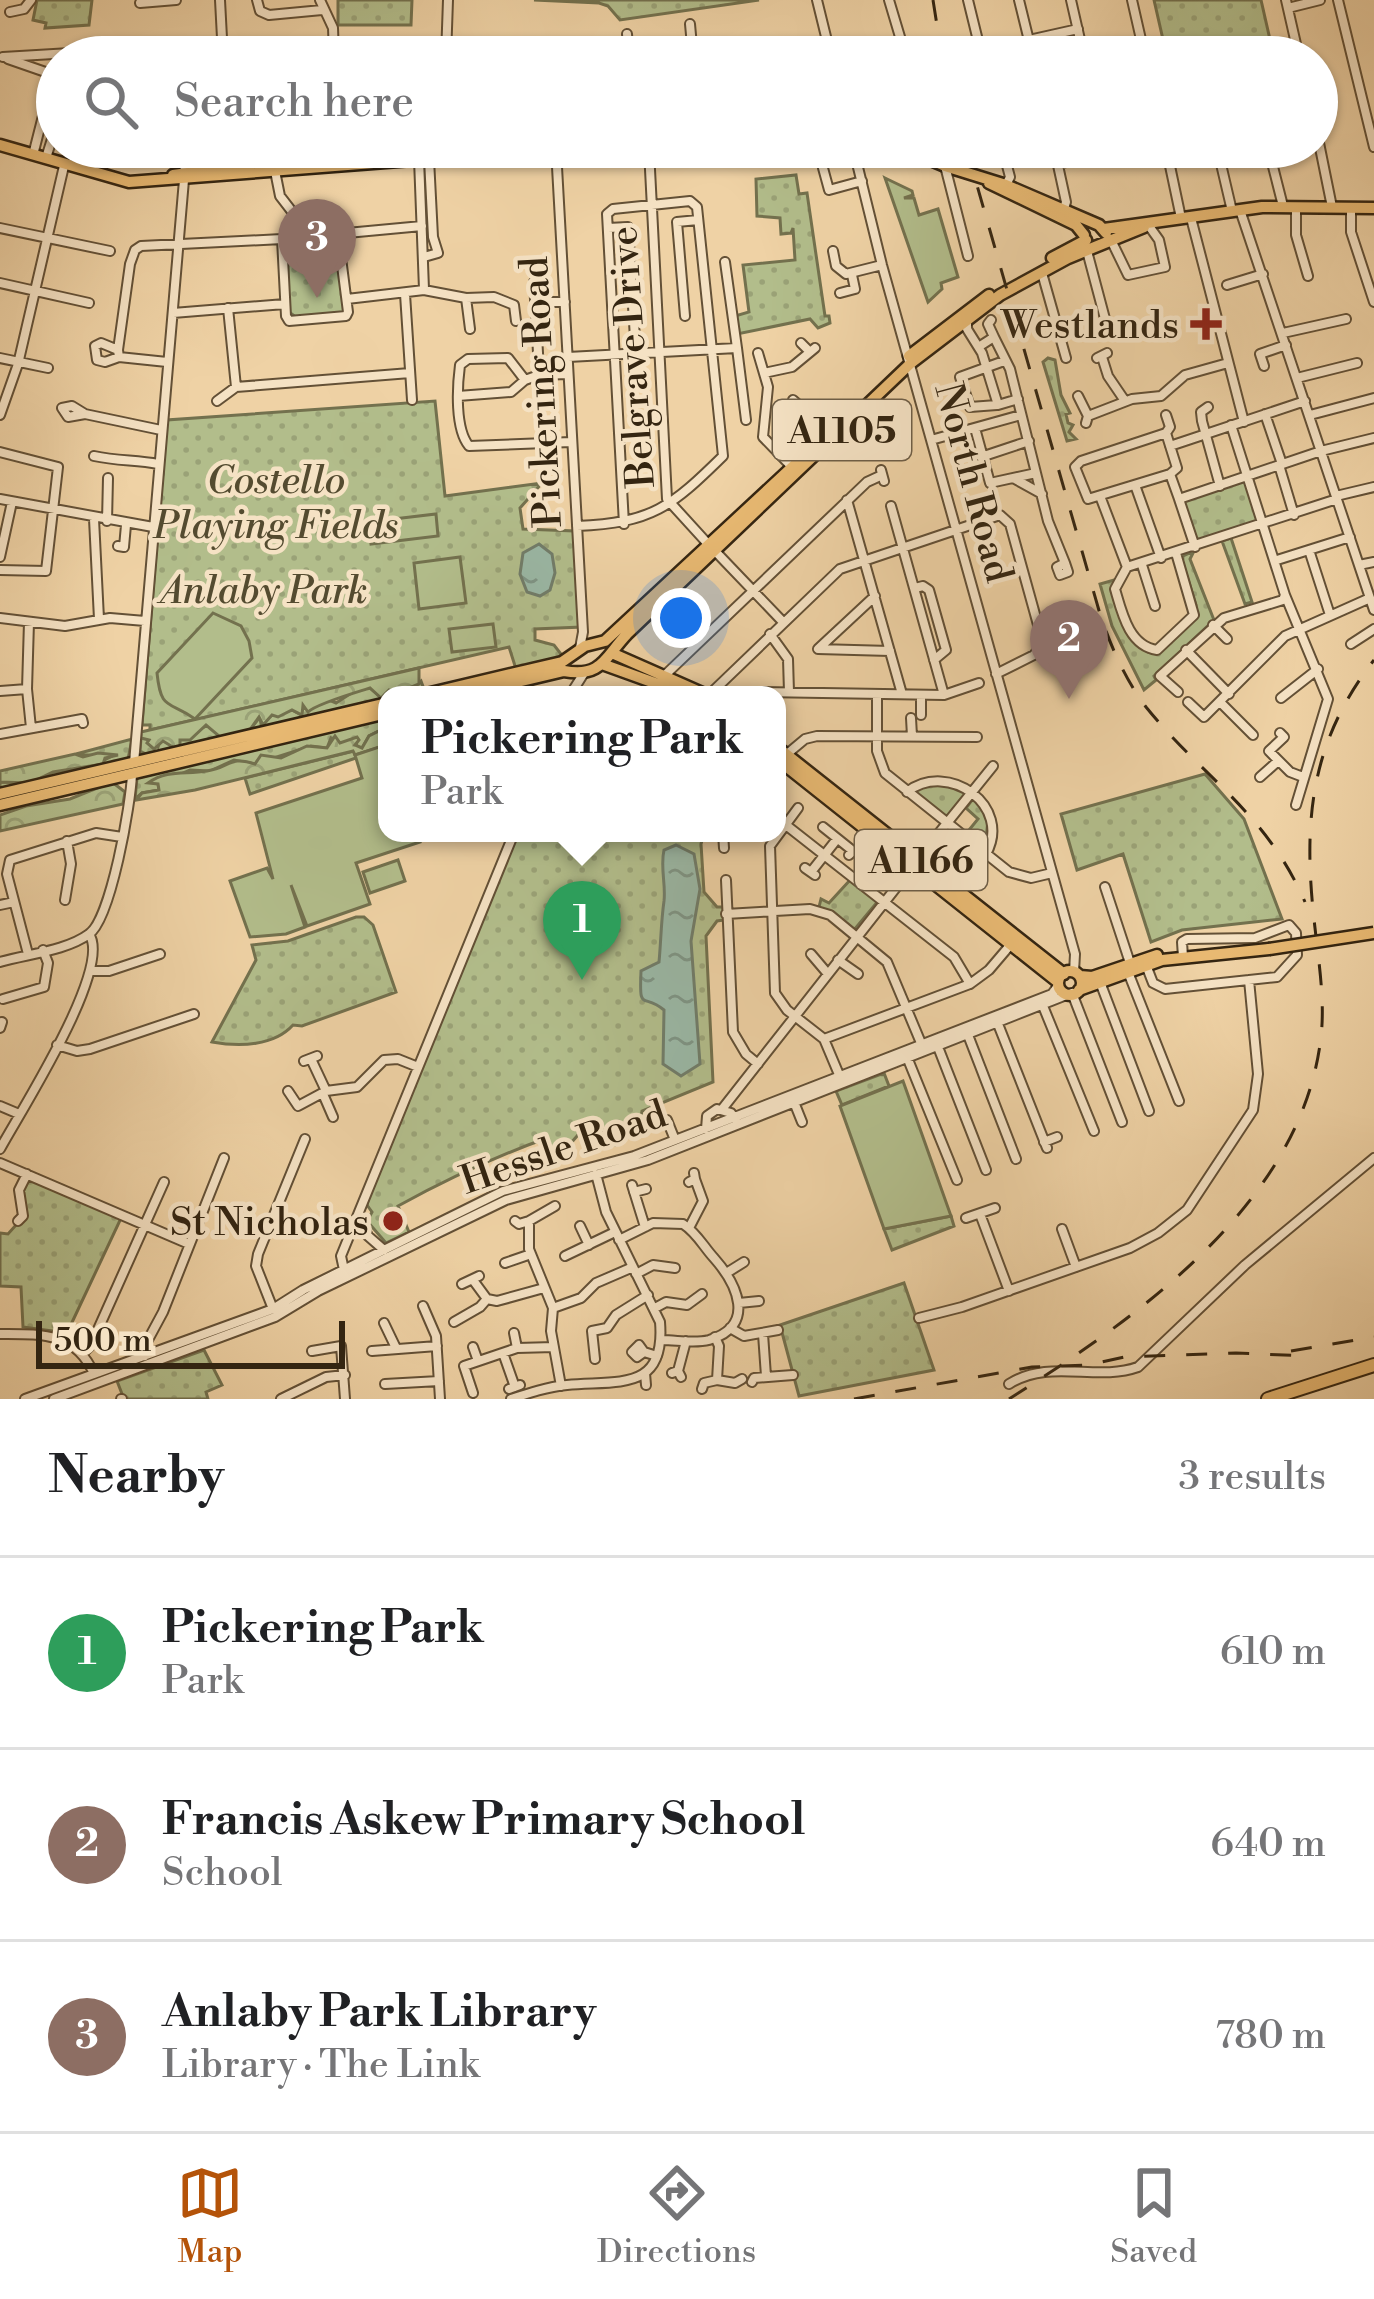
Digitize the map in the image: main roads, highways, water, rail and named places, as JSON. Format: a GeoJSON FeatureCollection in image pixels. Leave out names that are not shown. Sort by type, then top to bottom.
{"type":"FeatureCollection","features":[{"type":"Feature","properties":{"kind":"highway"},"geometry":{"type":"LineString","coordinates":[[1268,1399],[1374,1369]]}},
{"type":"Feature","properties":{"kind":"highway"},"geometry":{"type":"LineString","coordinates":[[1288,1399],[1374,1369]]}},
{"type":"Feature","properties":{"kind":"main road"},"geometry":{"type":"LineString","coordinates":[[0,145],[36,156]]}},
{"type":"Feature","properties":{"kind":"main road"},"geometry":{"type":"LineString","coordinates":[[71,168],[113,180],[152,181],[221,168]]}},
{"type":"Feature","properties":{"kind":"main road"},"geometry":{"type":"LineString","coordinates":[[184,176],[312,168]]}},
{"type":"Feature","properties":{"kind":"main road"},"geometry":{"type":"LineString","coordinates":[[951,168],[1064,209],[1096,238]]}},
{"type":"Feature","properties":{"kind":"main road"},"geometry":{"type":"LineString","coordinates":[[962,168],[1096,238]]}},
{"type":"Feature","properties":{"kind":"main road","name":"A1105"},"geometry":{"type":"LineString","coordinates":[[712,548],[910,359],[995,291],[1096,238],[1236,210],[1374,208]]}},
{"type":"Feature","properties":{"kind":"main road","name":"A1105"},"geometry":{"type":"LineString","coordinates":[[910,359],[1096,238]]}},
{"type":"Feature","properties":{"kind":"main road","name":"A1105"},"geometry":{"type":"LineString","coordinates":[[468,686],[602,664],[611,648],[792,467],[832,435]]}},
{"type":"Feature","properties":{"kind":"main road"},"geometry":{"type":"LineString","coordinates":[[611,648],[668,686]]}},
{"type":"Feature","properties":{"kind":"main road","name":"A1105"},"geometry":{"type":"LineString","coordinates":[[496,686],[577,665],[611,648]]}},
{"type":"Feature","properties":{"kind":"main road"},"geometry":{"type":"LineString","coordinates":[[602,664],[684,686]]}},
{"type":"Feature","properties":{"kind":"main road"},"geometry":{"type":"LineString","coordinates":[[0,805],[15,796],[378,705]]}},
{"type":"Feature","properties":{"kind":"main road"},"geometry":{"type":"LineString","coordinates":[[133,768],[378,715]]}},
{"type":"Feature","properties":{"kind":"main road","name":"A1166"},"geometry":{"type":"LineString","coordinates":[[786,759],[1069,983]]}},
{"type":"Feature","properties":{"kind":"main road"},"geometry":{"type":"LineString","coordinates":[[0,794],[15,796]]}},
{"type":"Feature","properties":{"kind":"main road","name":"Hessle Road"},"geometry":{"type":"LineString","coordinates":[[1069,983],[1183,954],[1269,948],[1374,932]]}},
{"type":"Feature","properties":{"kind":"main road","name":"Hessle Road"},"geometry":{"type":"LineString","coordinates":[[1069,983],[1100,982],[1129,968],[1183,954]]}},
{"type":"Feature","properties":{"kind":"water"},"geometry":{"type":"Polygon","coordinates":[[[539,544],[552,554],[555,573],[550,590],[540,596],[527,592],[520,574],[523,553],[539,544]]]}},
{"type":"Feature","properties":{"kind":"water"},"geometry":{"type":"Polygon","coordinates":[[[676,845],[694,854],[700,889],[691,941],[700,1064],[681,1076],[663,1064],[664,1010],[644,1000],[641,993],[641,971],[659,962],[664,850],[676,845]]]}},
{"type":"Feature","properties":{"kind":"railway"},"geometry":{"type":"LineString","coordinates":[[933,0],[939,36]]}},
{"type":"Feature","properties":{"kind":"railway"},"geometry":{"type":"LineString","coordinates":[[972,168],[1114,651],[1146,707],[1253,819],[1305,902]]}},
{"type":"Feature","properties":{"kind":"railway"},"geometry":{"type":"LineString","coordinates":[[1009,1399],[1159,1292],[1248,1203],[1282,1152],[1307,1097],[1321,1037],[1310,855],[1315,788],[1335,723],[1374,660]]}},
{"type":"Feature","properties":{"kind":"railway"},"geometry":{"type":"LineString","coordinates":[[1291,1351],[1374,1337]]}},
{"type":"Feature","properties":{"kind":"railway"},"geometry":{"type":"LineString","coordinates":[[854,1399],[1032,1367],[1088,1365],[1124,1357],[1309,1356]]}},
{"type":"Feature","properties":{"kind":"place","name":"Anlaby Park Library"},"geometry":{"type":"Point","coordinates":[317,298]}},
{"type":"Feature","properties":{"kind":"place","name":"Westlands"},"geometry":{"type":"Point","coordinates":[1206,324]}},
{"type":"Feature","properties":{"kind":"place","name":"Francis Askew Primary School"},"geometry":{"type":"Point","coordinates":[1069,699]}},
{"type":"Feature","properties":{"kind":"place","name":"Pickering Park"},"geometry":{"type":"Point","coordinates":[582,980]}},
{"type":"Feature","properties":{"kind":"place","name":"St Nicholas"},"geometry":{"type":"Point","coordinates":[393,1221]}},
{"type":"Feature","properties":{"kind":"park label","name":"Costello Playing Fields"},"geometry":{"type":"Point","coordinates":[276,502]}},
{"type":"Feature","properties":{"kind":"park label","name":"Anlaby Park"},"geometry":{"type":"Point","coordinates":[264,589]}}]}
